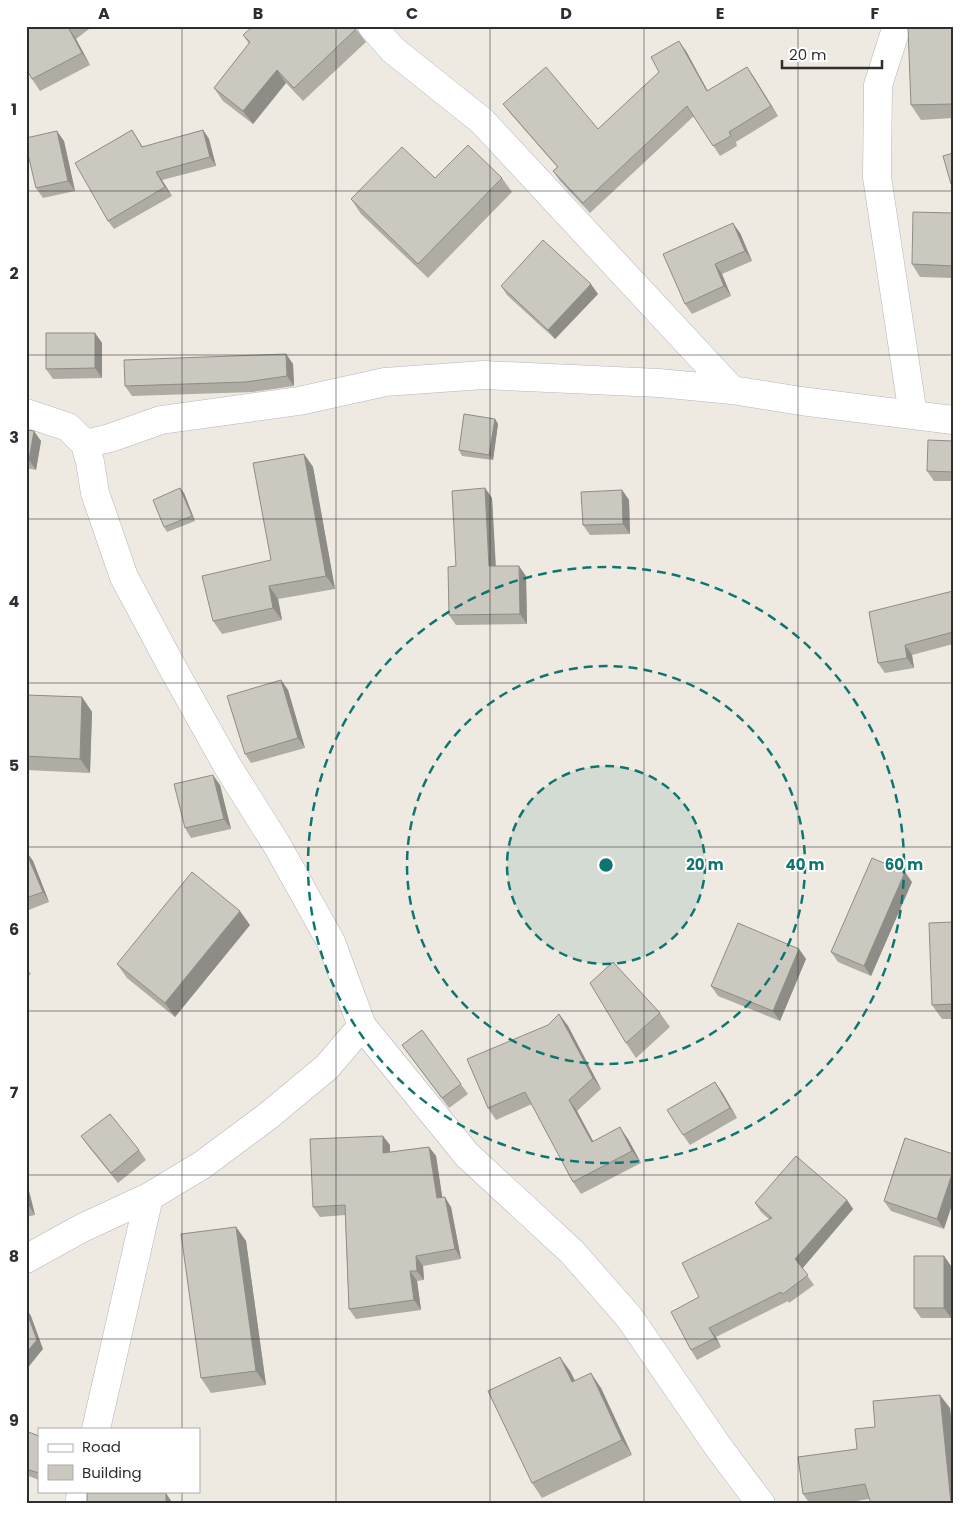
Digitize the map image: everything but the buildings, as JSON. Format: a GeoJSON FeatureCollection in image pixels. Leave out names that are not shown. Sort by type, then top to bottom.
{"type":"FeatureCollection","features":[{"type":"Feature","properties":{"kind":"street"},"geometry":{"type":"LineString","coordinates":[[372,26],[393,50],[482,121],[732,390]]}},
{"type":"Feature","properties":{"kind":"street"},"geometry":{"type":"LineString","coordinates":[[897,26],[878,85],[877,177],[913,415]]}},
{"type":"Feature","properties":{"kind":"street"},"geometry":{"type":"LineString","coordinates":[[85,444],[110,438],[161,420],[299,400],[385,382],[483,375],[659,383],[732,390],[953,420]]}},
{"type":"Feature","properties":{"kind":"street"},"geometry":{"type":"LineString","coordinates":[[26,413],[68,428],[85,444],[95,494],[124,577],[170,665],[214,742],[277,845],[331,942],[362,1026],[467,1155],[572,1252],[629,1317],[719,1448],[761,1504]]}},
{"type":"Feature","properties":{"kind":"street"},"geometry":{"type":"LineString","coordinates":[[26,1259],[82,1228],[148,1197],[202,1165],[268,1116],[327,1067],[362,1026]]}},
{"type":"Feature","properties":{"kind":"street"},"geometry":{"type":"LineString","coordinates":[[96,1428],[148,1197]]}}]}
